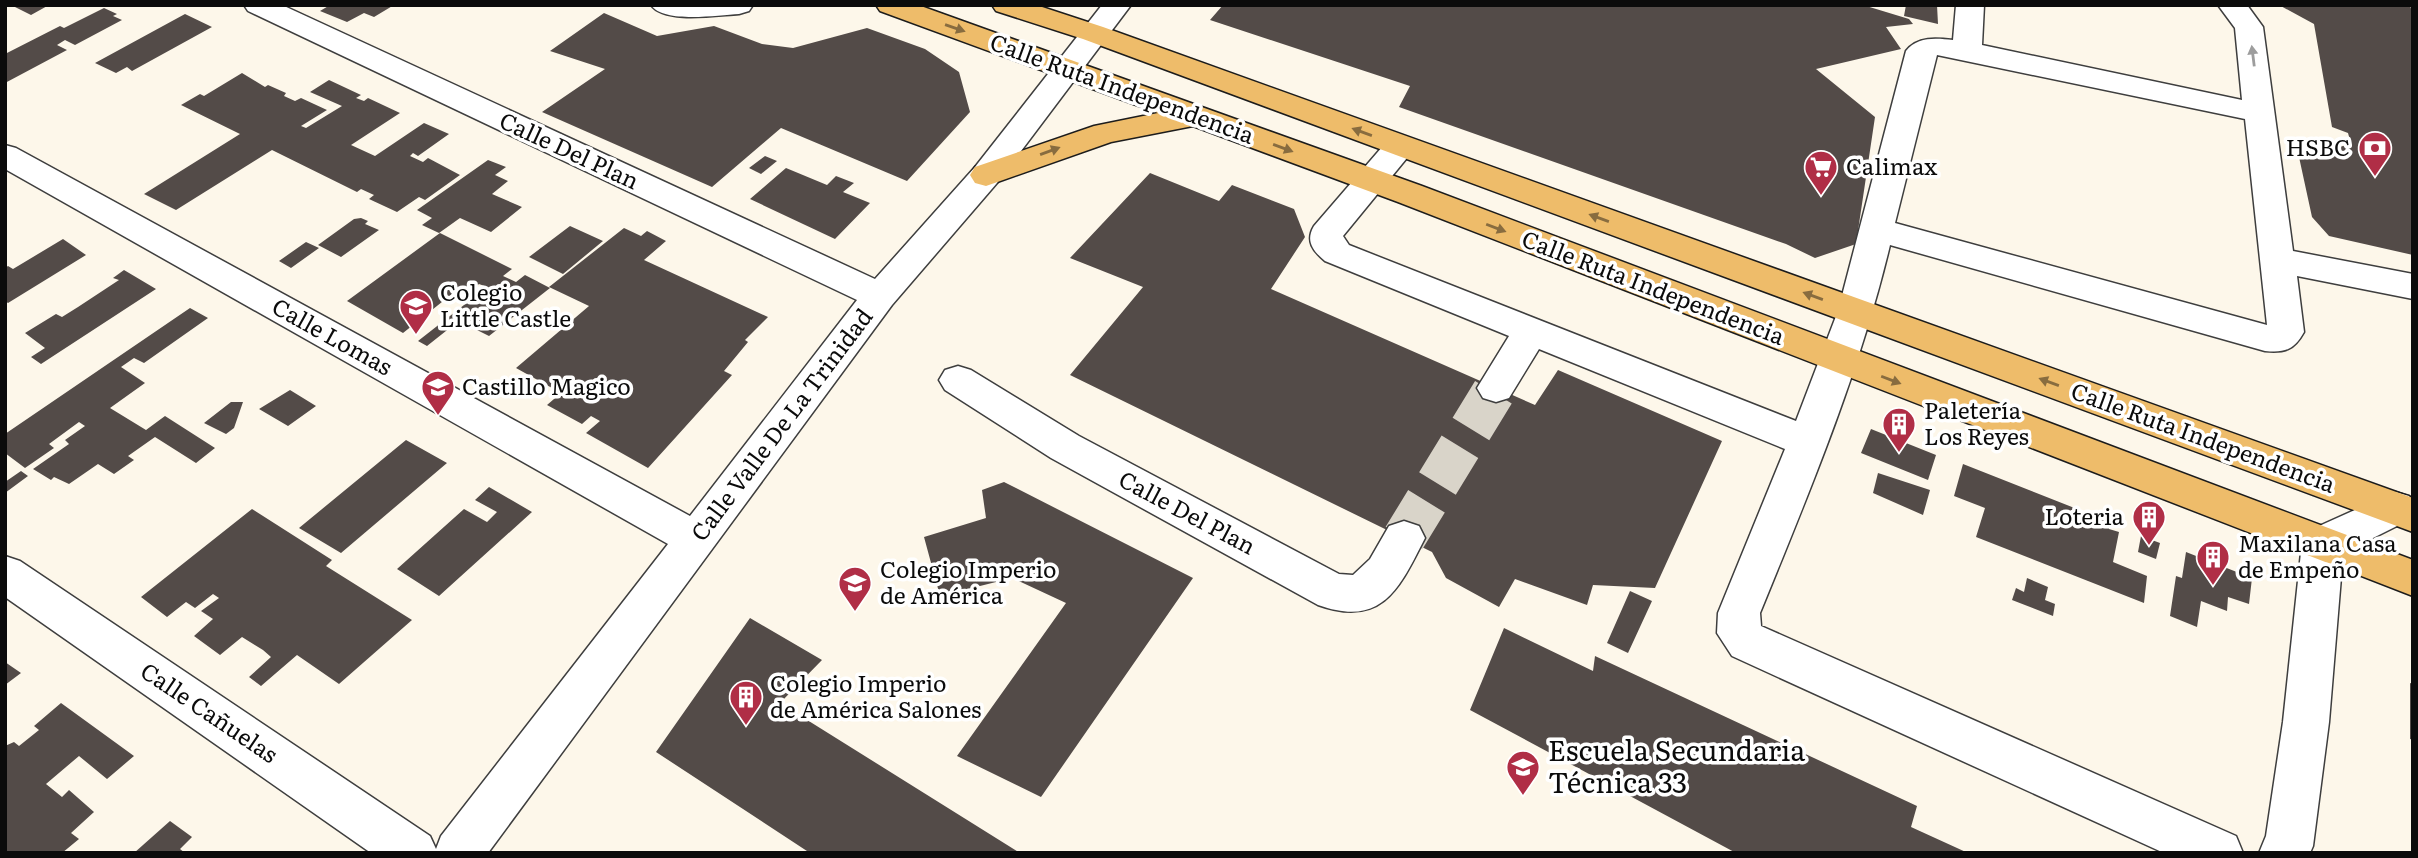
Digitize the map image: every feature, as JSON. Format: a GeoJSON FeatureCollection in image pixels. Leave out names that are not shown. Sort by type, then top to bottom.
{"type":"FeatureCollection","features":[{"type":"Feature","properties":{"kind":"main road","name":"Calle Ruta Independencia"},"geometry":{"type":"LineString","coordinates":[[890,5],[1369,179],[1836,360],[2413,578]]}},
{"type":"Feature","properties":{"kind":"main road","name":"Calle Ruta Independencia"},"geometry":{"type":"LineString","coordinates":[[1006,5],[1105,19],[1400,146],[2407,511]]}},
{"type":"Feature","properties":{"kind":"main road"},"geometry":{"type":"LineString","coordinates":[[986,175],[1105,133],[1198,116]]}},
{"type":"Feature","properties":{"kind":"street","name":"Calle Del Plan"},"geometry":{"type":"LineString","coordinates":[[258,5],[880,296]]}},
{"type":"Feature","properties":{"kind":"street"},"geometry":{"type":"LineString","coordinates":[[665,5],[675,8],[739,5]]}},
{"type":"Feature","properties":{"kind":"street"},"geometry":{"type":"LineString","coordinates":[[1968,51],[1970,5]]}},
{"type":"Feature","properties":{"kind":"street"},"geometry":{"type":"LineString","coordinates":[[1878,230],[2265,338],[2280,339],[2286,332],[2249,27],[2232,5]]}},
{"type":"Feature","properties":{"kind":"street","name":"Calle Valle De La Trinidad"},"geometry":{"type":"LineString","coordinates":[[458,853],[880,296],[986,175],[1105,19]]}},
{"type":"Feature","properties":{"kind":"street"},"geometry":{"type":"LineString","coordinates":[[2219,853],[1747,642],[1739,633],[1739,613],[1783,508],[1856,311],[1921,51],[1934,46],[1968,51],[2260,113]]}},
{"type":"Feature","properties":{"kind":"street"},"geometry":{"type":"LineString","coordinates":[[1400,146],[1369,179],[1326,233],[1327,243],[1337,253],[1806,441]]}},
{"type":"Feature","properties":{"kind":"street","name":"Calle Lomas"},"geometry":{"type":"LineString","coordinates":[[5,155],[695,539]]}},
{"type":"Feature","properties":{"kind":"street"},"geometry":{"type":"LineString","coordinates":[[2277,260],[2413,287]]}},
{"type":"Feature","properties":{"kind":"street"},"geometry":{"type":"LineString","coordinates":[[1496,388],[1531,331]]}},
{"type":"Feature","properties":{"kind":"street","name":"Calle Del Plan"},"geometry":{"type":"LineString","coordinates":[[958,380],[996,401],[1065,447],[1334,592],[1362,594],[1385,572],[1404,538]]}},
{"type":"Feature","properties":{"kind":"street"},"geometry":{"type":"LineString","coordinates":[[2283,853],[2289,846],[2306,722],[2323,543],[2407,511]]}},
{"type":"Feature","properties":{"kind":"street","name":"Calle Cañuelas"},"geometry":{"type":"LineString","coordinates":[[5,573],[413,853]]}},
{"type":"Feature","properties":{"kind":"building"},"geometry":{"type":"Polygon","coordinates":[[[11,5],[49,5],[31,15],[11,5]]]}},
{"type":"Feature","properties":{"kind":"building"},"geometry":{"type":"Polygon","coordinates":[[[330,5],[394,5],[374,17],[364,13],[347,22],[320,11],[330,5]]]}},
{"type":"Feature","properties":{"kind":"building"},"geometry":{"type":"Polygon","coordinates":[[[1223,5],[1863,5],[1909,19],[1913,24],[1886,27],[1901,49],[1816,69],[1875,117],[1856,244],[1815,258],[1786,244],[1399,107],[1410,86],[1210,20],[1223,5]]]}},
{"type":"Feature","properties":{"kind":"building"},"geometry":{"type":"Polygon","coordinates":[[[1906,5],[1937,5],[1938,24],[1904,16],[1906,5]]]}},
{"type":"Feature","properties":{"kind":"building"},"geometry":{"type":"Polygon","coordinates":[[[2279,5],[2410,5],[2413,16],[2413,255],[2329,236],[2312,217],[2299,157],[2351,144],[2348,133],[2332,127],[2314,24],[2279,5]]]}},
{"type":"Feature","properties":{"kind":"building"},"geometry":{"type":"Polygon","coordinates":[[[104,8],[117,14],[113,16],[122,20],[75,45],[65,40],[57,45],[67,50],[5,83],[5,54],[60,26],[64,28],[104,8]]]}},
{"type":"Feature","properties":{"kind":"building"},"geometry":{"type":"Polygon","coordinates":[[[604,13],[657,36],[714,26],[762,44],[793,48],[867,28],[925,49],[959,72],[970,112],[907,181],[781,128],[712,187],[542,112],[605,69],[550,51],[604,13]]]}},
{"type":"Feature","properties":{"kind":"building"},"geometry":{"type":"Polygon","coordinates":[[[185,14],[212,27],[132,71],[127,67],[116,73],[95,63],[185,14]]]}},
{"type":"Feature","properties":{"kind":"building"},"geometry":{"type":"Polygon","coordinates":[[[242,73],[265,87],[268,85],[286,93],[284,96],[295,101],[301,98],[327,110],[301,126],[306,128],[342,106],[310,92],[329,80],[361,95],[356,98],[364,101],[368,98],[400,113],[351,145],[375,156],[424,123],[449,134],[418,156],[413,153],[410,156],[423,162],[428,158],[460,175],[425,200],[419,197],[397,212],[369,199],[374,195],[361,189],[357,192],[272,150],[176,210],[144,194],[240,134],[181,105],[200,94],[204,96],[242,73]]]}},
{"type":"Feature","properties":{"kind":"building"},"geometry":{"type":"Polygon","coordinates":[[[765,156],[777,161],[761,174],[749,168],[765,156]]]}},
{"type":"Feature","properties":{"kind":"building"},"geometry":{"type":"Polygon","coordinates":[[[488,160],[506,167],[495,175],[508,181],[492,194],[522,207],[491,232],[460,218],[439,233],[422,225],[432,218],[417,210],[488,160]]]}},
{"type":"Feature","properties":{"kind":"building"},"geometry":{"type":"Polygon","coordinates":[[[786,168],[827,185],[836,176],[854,183],[843,192],[870,203],[835,239],[750,199],[786,168]]]}},
{"type":"Feature","properties":{"kind":"building"},"geometry":{"type":"Polygon","coordinates":[[[1150,173],[1219,201],[1232,185],[1294,209],[1305,237],[1271,289],[1535,405],[1558,370],[1722,441],[1655,588],[1593,585],[1587,605],[1515,579],[1499,607],[1446,578],[1432,552],[1070,375],[1143,287],[1070,258],[1150,173]]]}},
{"type":"Feature","properties":{"kind":"building"},"geometry":{"type":"Polygon","coordinates":[[[354,219],[368,221],[365,224],[379,230],[341,257],[318,245],[354,219]]]}},
{"type":"Feature","properties":{"kind":"building"},"geometry":{"type":"Polygon","coordinates":[[[570,226],[603,241],[563,274],[529,257],[570,226]]]}},
{"type":"Feature","properties":{"kind":"building"},"geometry":{"type":"Polygon","coordinates":[[[624,228],[641,236],[647,231],[666,241],[644,260],[768,317],[745,340],[748,342],[724,371],[732,375],[648,468],[586,433],[600,421],[591,416],[582,424],[547,405],[561,393],[516,368],[589,306],[549,287],[624,228]]]}},
{"type":"Feature","properties":{"kind":"building"},"geometry":{"type":"Polygon","coordinates":[[[440,233],[512,269],[503,276],[516,282],[525,275],[550,288],[489,336],[463,323],[456,329],[451,327],[427,346],[418,341],[487,287],[479,284],[466,294],[457,290],[403,333],[347,301],[440,233]]]}},
{"type":"Feature","properties":{"kind":"building"},"geometry":{"type":"Polygon","coordinates":[[[63,239],[86,255],[8,303],[5,301],[5,268],[8,266],[13,269],[63,239]]]}},
{"type":"Feature","properties":{"kind":"building"},"geometry":{"type":"Polygon","coordinates":[[[306,242],[319,248],[291,268],[279,261],[306,242]]]}},
{"type":"Feature","properties":{"kind":"building"},"geometry":{"type":"Polygon","coordinates":[[[124,270],[156,289],[41,364],[31,357],[45,348],[25,333],[56,314],[62,317],[78,307],[119,280],[113,278],[124,270]]]}},
{"type":"Feature","properties":{"kind":"building"},"geometry":{"type":"Polygon","coordinates":[[[190,308],[208,318],[144,363],[134,358],[121,367],[145,383],[110,408],[146,430],[165,416],[215,448],[196,463],[155,437],[128,456],[134,460],[114,474],[98,464],[69,484],[54,477],[51,480],[33,469],[69,444],[65,440],[85,426],[79,422],[49,444],[54,448],[25,468],[5,453],[5,434],[190,308]]]}},
{"type":"Feature","properties":{"kind":"building"},"geometry":{"type":"Polygon","coordinates":[[[290,390],[316,406],[288,426],[259,409],[290,390]]]}},
{"type":"Feature","properties":{"kind":"building"},"geometry":{"type":"Polygon","coordinates":[[[231,402],[243,402],[234,428],[226,434],[204,423],[231,402]]]}},
{"type":"Feature","properties":{"kind":"building","name":"Paletería Los Reyes"},"geometry":{"type":"Polygon","coordinates":[[[1871,429],[1936,455],[1928,480],[1861,453],[1871,429]]]}},
{"type":"Feature","properties":{"kind":"building"},"geometry":{"type":"Polygon","coordinates":[[[406,440],[447,463],[341,553],[299,528],[406,440]]]}},
{"type":"Feature","properties":{"kind":"building"},"geometry":{"type":"Polygon","coordinates":[[[1963,464],[2110,522],[2109,529],[2119,532],[2113,562],[2147,576],[2144,603],[1976,537],[1985,508],[1954,496],[1963,464]]]}},
{"type":"Feature","properties":{"kind":"building"},"geometry":{"type":"Polygon","coordinates":[[[21,471],[28,476],[5,493],[5,482],[21,471]]]}},
{"type":"Feature","properties":{"kind":"building"},"geometry":{"type":"Polygon","coordinates":[[[1878,473],[1930,490],[1923,515],[1873,493],[1878,473]]]}},
{"type":"Feature","properties":{"kind":"building"},"geometry":{"type":"Polygon","coordinates":[[[1004,482],[1193,578],[1041,797],[957,756],[1066,603],[1012,578],[940,596],[924,537],[986,518],[982,490],[1004,482]]]}},
{"type":"Feature","properties":{"kind":"building"},"geometry":{"type":"Polygon","coordinates":[[[489,487],[532,512],[439,596],[397,569],[464,509],[487,522],[497,512],[475,500],[489,487]]]}},
{"type":"Feature","properties":{"kind":"building"},"geometry":{"type":"Polygon","coordinates":[[[252,509],[332,560],[326,566],[412,620],[339,684],[297,655],[261,686],[249,677],[271,657],[263,650],[242,637],[220,655],[194,636],[213,619],[201,611],[219,598],[213,594],[195,608],[186,602],[167,617],[141,597],[252,509]]]}},
{"type":"Feature","properties":{"kind":"building","name":"Loteria"},"geometry":{"type":"Polygon","coordinates":[[[2141,536],[2160,543],[2156,559],[2138,552],[2141,536]]]}},
{"type":"Feature","properties":{"kind":"building","name":"Maxilana Casa de Empeño"},"geometry":{"type":"Polygon","coordinates":[[[2186,552],[2252,578],[2249,604],[2228,597],[2227,611],[2201,601],[2197,627],[2170,616],[2176,576],[2182,578],[2186,552]]]}},
{"type":"Feature","properties":{"kind":"building"},"geometry":{"type":"Polygon","coordinates":[[[2027,578],[2048,587],[2045,600],[2055,604],[2053,616],[2012,600],[2016,588],[2024,592],[2027,578]]]}},
{"type":"Feature","properties":{"kind":"building"},"geometry":{"type":"Polygon","coordinates":[[[1630,591],[1652,601],[1628,653],[1607,643],[1630,591]]]}},
{"type":"Feature","properties":{"kind":"building","name":"Colegio Imperio de América Salones"},"geometry":{"type":"Polygon","coordinates":[[[750,618],[822,660],[780,703],[1020,853],[810,853],[656,752],[750,618]]]}},
{"type":"Feature","properties":{"kind":"building"},"geometry":{"type":"Polygon","coordinates":[[[1504,628],[1593,671],[1595,656],[1917,806],[1911,827],[1968,853],[1736,853],[1470,710],[1504,628]]]}},
{"type":"Feature","properties":{"kind":"building"},"geometry":{"type":"Polygon","coordinates":[[[5,662],[21,673],[5,685],[5,662]]]}},
{"type":"Feature","properties":{"kind":"building"},"geometry":{"type":"Polygon","coordinates":[[[2410,683],[2413,684],[2413,740],[2410,739],[2410,683]]]}},
{"type":"Feature","properties":{"kind":"building"},"geometry":{"type":"Polygon","coordinates":[[[61,703],[134,756],[107,779],[79,756],[46,784],[62,797],[69,790],[94,812],[71,833],[79,839],[62,853],[5,853],[5,746],[14,742],[19,746],[39,730],[34,726],[61,703]]]}},
{"type":"Feature","properties":{"kind":"building"},"geometry":{"type":"Polygon","coordinates":[[[170,821],[192,837],[180,849],[185,853],[134,853],[170,821]]]}},
{"type":"Feature","properties":{"kind":"tunnel"},"geometry":{"type":"LineString","coordinates":[[1404,538],[1496,388]]}},
{"type":"Feature","properties":{"kind":"place","name":"HSBC"},"geometry":{"type":"Point","coordinates":[2375,178]}},
{"type":"Feature","properties":{"kind":"place","name":"Calimax"},"geometry":{"type":"Point","coordinates":[1821,197]}},
{"type":"Feature","properties":{"kind":"place","name":"Colegio Little Castle"},"geometry":{"type":"Point","coordinates":[416,336]}},
{"type":"Feature","properties":{"kind":"place","name":"Castillo Magico"},"geometry":{"type":"Point","coordinates":[438,417]}},
{"type":"Feature","properties":{"kind":"place","name":"Paletería Los Reyes"},"geometry":{"type":"Point","coordinates":[1899,454]}},
{"type":"Feature","properties":{"kind":"place","name":"Loteria"},"geometry":{"type":"Point","coordinates":[2149,547]}},
{"type":"Feature","properties":{"kind":"place","name":"Maxilana Casa de Empeño"},"geometry":{"type":"Point","coordinates":[2213,587]}},
{"type":"Feature","properties":{"kind":"place","name":"Colegio Imperio de América"},"geometry":{"type":"Point","coordinates":[855,613]}},
{"type":"Feature","properties":{"kind":"place","name":"Colegio Imperio de América Salones"},"geometry":{"type":"Point","coordinates":[746,727]}},
{"type":"Feature","properties":{"kind":"place","name":"Escuela Secundaria Técnica 33"},"geometry":{"type":"Point","coordinates":[1523,797]}}]}
